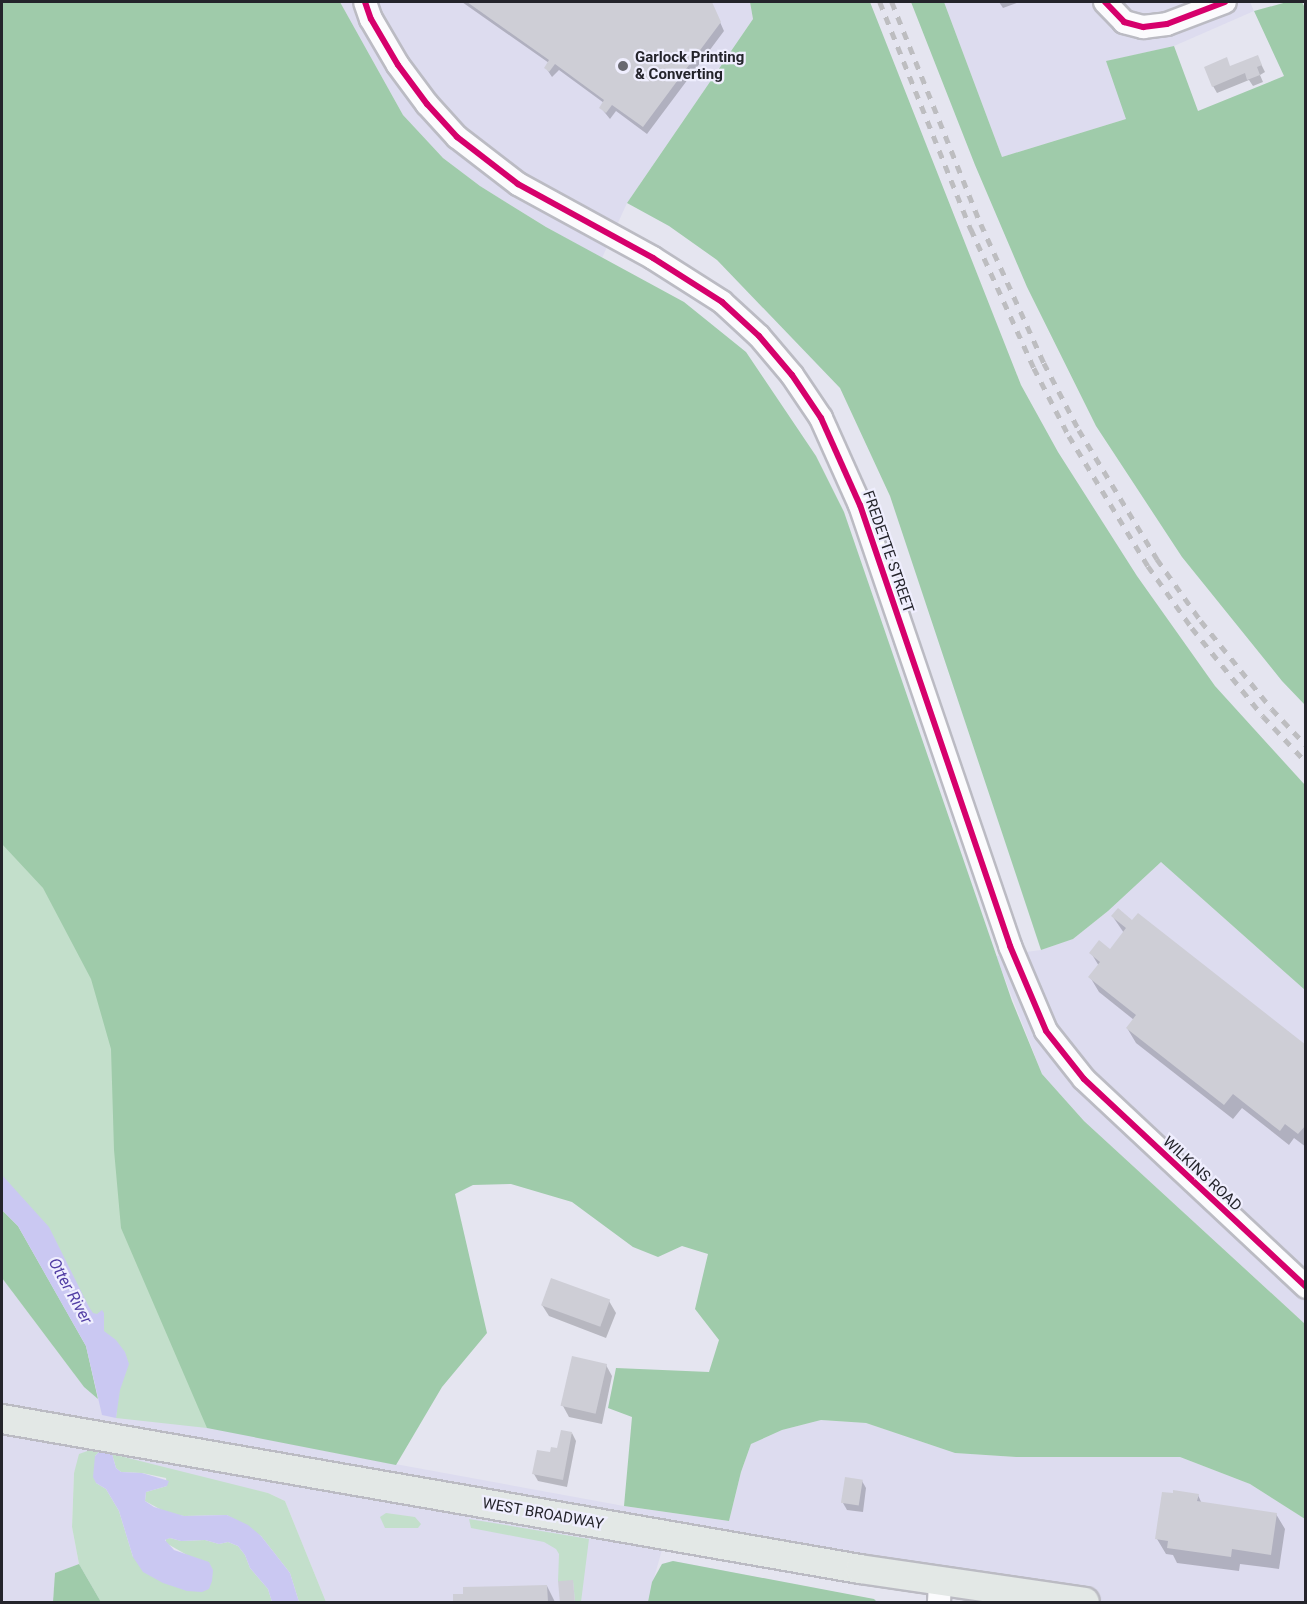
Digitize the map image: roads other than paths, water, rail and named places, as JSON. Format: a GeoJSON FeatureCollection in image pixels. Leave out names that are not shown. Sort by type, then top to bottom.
{"type":"FeatureCollection","features":[{"type":"Feature","properties":{"kind":"main road","name":"WEST BROADWAY"},"geometry":{"type":"LineString","coordinates":[[2,1419],[940,1592],[1085,1602]]}},
{"type":"Feature","properties":{"kind":"street","name":"FREDETTE STREET"},"geometry":{"type":"LineString","coordinates":[[364,2],[371,19],[398,65],[457,137],[518,184],[653,258],[722,302],[759,336],[807,396],[835,446],[860,505],[1025,987],[1053,1042],[1083,1077]]}},
{"type":"Feature","properties":{"kind":"street"},"geometry":{"type":"LineString","coordinates":[[1105,2],[1124,22],[1143,27],[1162,25],[1226,2]]}},
{"type":"Feature","properties":{"kind":"street","name":"WILKINS ROAD"},"geometry":{"type":"LineString","coordinates":[[1083,1077],[1305,1287]]}},
{"type":"Feature","properties":{"kind":"water","name":"Otter River"},"geometry":{"type":"Polygon","coordinates":[[[2,1175],[49,1227],[89,1307],[93,1313],[97,1314],[102,1310],[104,1331],[116,1340],[125,1352],[129,1364],[120,1390],[116,1418],[102,1415],[86,1346],[18,1226],[2,1210],[2,1175]]]}},
{"type":"Feature","properties":{"kind":"water"},"geometry":{"type":"Polygon","coordinates":[[[101,1450],[112,1454],[116,1468],[121,1472],[142,1473],[169,1481],[167,1486],[146,1492],[145,1501],[154,1507],[184,1516],[227,1515],[248,1525],[261,1536],[290,1573],[299,1602],[272,1602],[268,1589],[250,1568],[245,1555],[238,1546],[228,1542],[219,1544],[205,1540],[181,1541],[170,1538],[165,1540],[174,1550],[209,1562],[213,1570],[212,1581],[209,1589],[202,1592],[187,1591],[163,1583],[143,1572],[133,1557],[119,1511],[106,1489],[96,1483],[93,1477],[95,1456],[101,1450]]]}},
{"type":"Feature","properties":{"kind":"railway"},"geometry":{"type":"LineString","coordinates":[[880,2],[971,229],[1034,368],[1069,436],[1148,566],[1192,628],[1263,716],[1306,762]]}},
{"type":"Feature","properties":{"kind":"railway"},"geometry":{"type":"LineString","coordinates":[[892,2],[981,224],[1044,363],[1079,430],[1157,559],[1201,621],[1272,709],[1306,745]]}},
{"type":"Feature","properties":{"kind":"place","name":"Garlock Printing & Converting"},"geometry":{"type":"Point","coordinates":[623,66]}}]}
